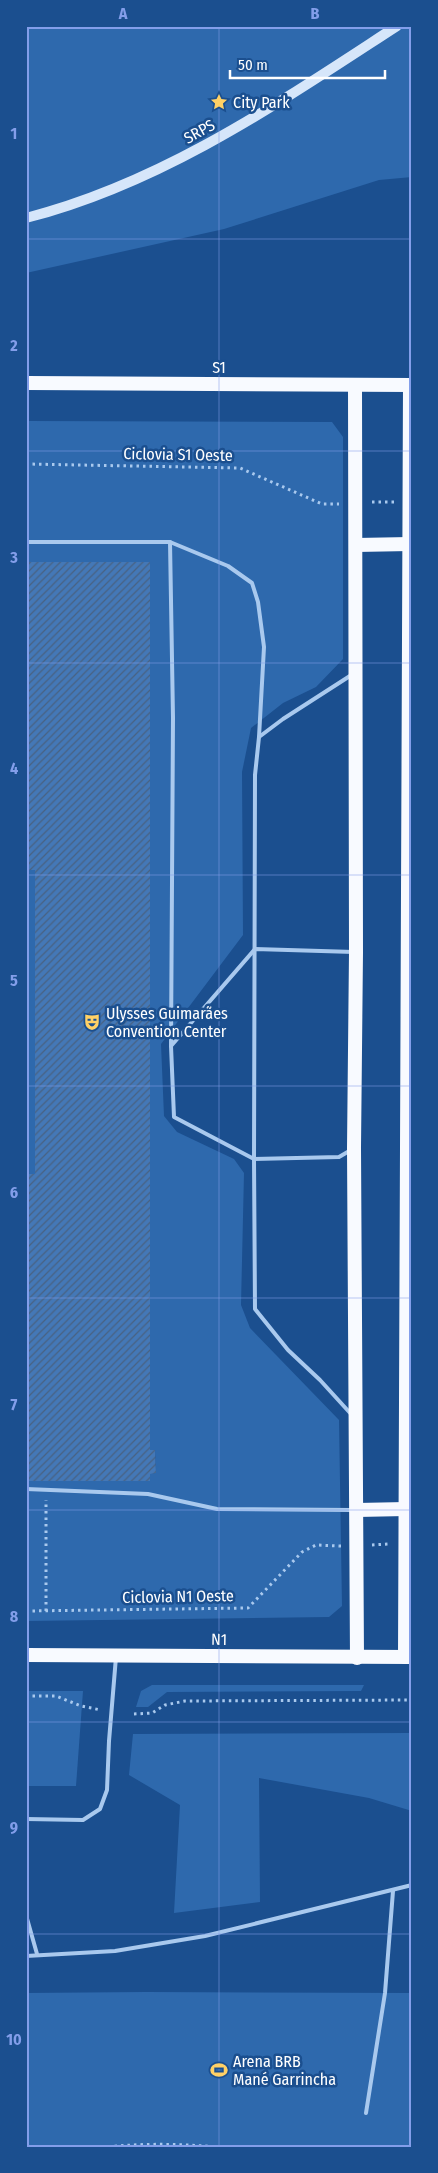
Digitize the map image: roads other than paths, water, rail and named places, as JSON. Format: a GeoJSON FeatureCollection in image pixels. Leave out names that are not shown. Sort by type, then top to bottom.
{"type":"FeatureCollection","features":[{"type":"Feature","properties":{"kind":"highway","name":"S1"},"geometry":{"type":"LineString","coordinates":[[26,383],[411,385]]}},
{"type":"Feature","properties":{"kind":"highway"},"geometry":{"type":"LineString","coordinates":[[355,385],[356,952],[354,1148],[358,1658]]}},
{"type":"Feature","properties":{"kind":"highway"},"geometry":{"type":"LineString","coordinates":[[408,1657],[406,1509],[411,385]]}},
{"type":"Feature","properties":{"kind":"highway"},"geometry":{"type":"LineString","coordinates":[[356,545],[410,544]]}},
{"type":"Feature","properties":{"kind":"highway"},"geometry":{"type":"LineString","coordinates":[[357,1510],[406,1509]]}},
{"type":"Feature","properties":{"kind":"highway","name":"N1"},"geometry":{"type":"LineString","coordinates":[[26,1655],[408,1657]]}},
{"type":"Feature","properties":{"kind":"main road","name":"SRPS"},"geometry":{"type":"LineString","coordinates":[[26,218],[52,212],[122,187],[195,151],[263,112],[397,26]]}},
{"type":"Feature","properties":{"kind":"lane"},"geometry":{"type":"LineString","coordinates":[[26,542],[170,542],[228,566],[252,583],[258,602],[264,647],[255,775],[255,1309],[288,1350],[320,1380],[356,1420]]}},
{"type":"Feature","properties":{"kind":"lane"},"geometry":{"type":"LineString","coordinates":[[170,542],[173,718],[171,1046],[174,1117],[254,1159],[339,1157],[354,1148]]}},
{"type":"Feature","properties":{"kind":"lane"},"geometry":{"type":"LineString","coordinates":[[259,737],[356,673]]}},
{"type":"Feature","properties":{"kind":"lane"},"geometry":{"type":"LineString","coordinates":[[171,1046],[255,949]]}},
{"type":"Feature","properties":{"kind":"lane"},"geometry":{"type":"LineString","coordinates":[[255,949],[356,952]]}},
{"type":"Feature","properties":{"kind":"lane"},"geometry":{"type":"LineString","coordinates":[[26,1489],[148,1494],[217,1509],[357,1510]]}},
{"type":"Feature","properties":{"kind":"lane"},"geometry":{"type":"LineString","coordinates":[[26,1819],[83,1820],[100,1809],[107,1790],[116,1656]]}},
{"type":"Feature","properties":{"kind":"lane"},"geometry":{"type":"LineString","coordinates":[[26,1956],[116,1951],[206,1936],[412,1885]]}},
{"type":"Feature","properties":{"kind":"lane"},"geometry":{"type":"LineString","coordinates":[[366,2113],[385,1993],[393,1891]]}},
{"type":"Feature","properties":{"kind":"lane"},"geometry":{"type":"LineString","coordinates":[[26,1915],[37,1954]]}},
{"type":"Feature","properties":{"kind":"place","name":"City Park"},"geometry":{"type":"Point","coordinates":[219,102]}},
{"type":"Feature","properties":{"kind":"place","name":"Ulysses Guimarães Convention Center"},"geometry":{"type":"Point","coordinates":[92,1022]}},
{"type":"Feature","properties":{"kind":"place","name":"Arena BRB Mané Garrincha"},"geometry":{"type":"Point","coordinates":[219,2070]}}]}
